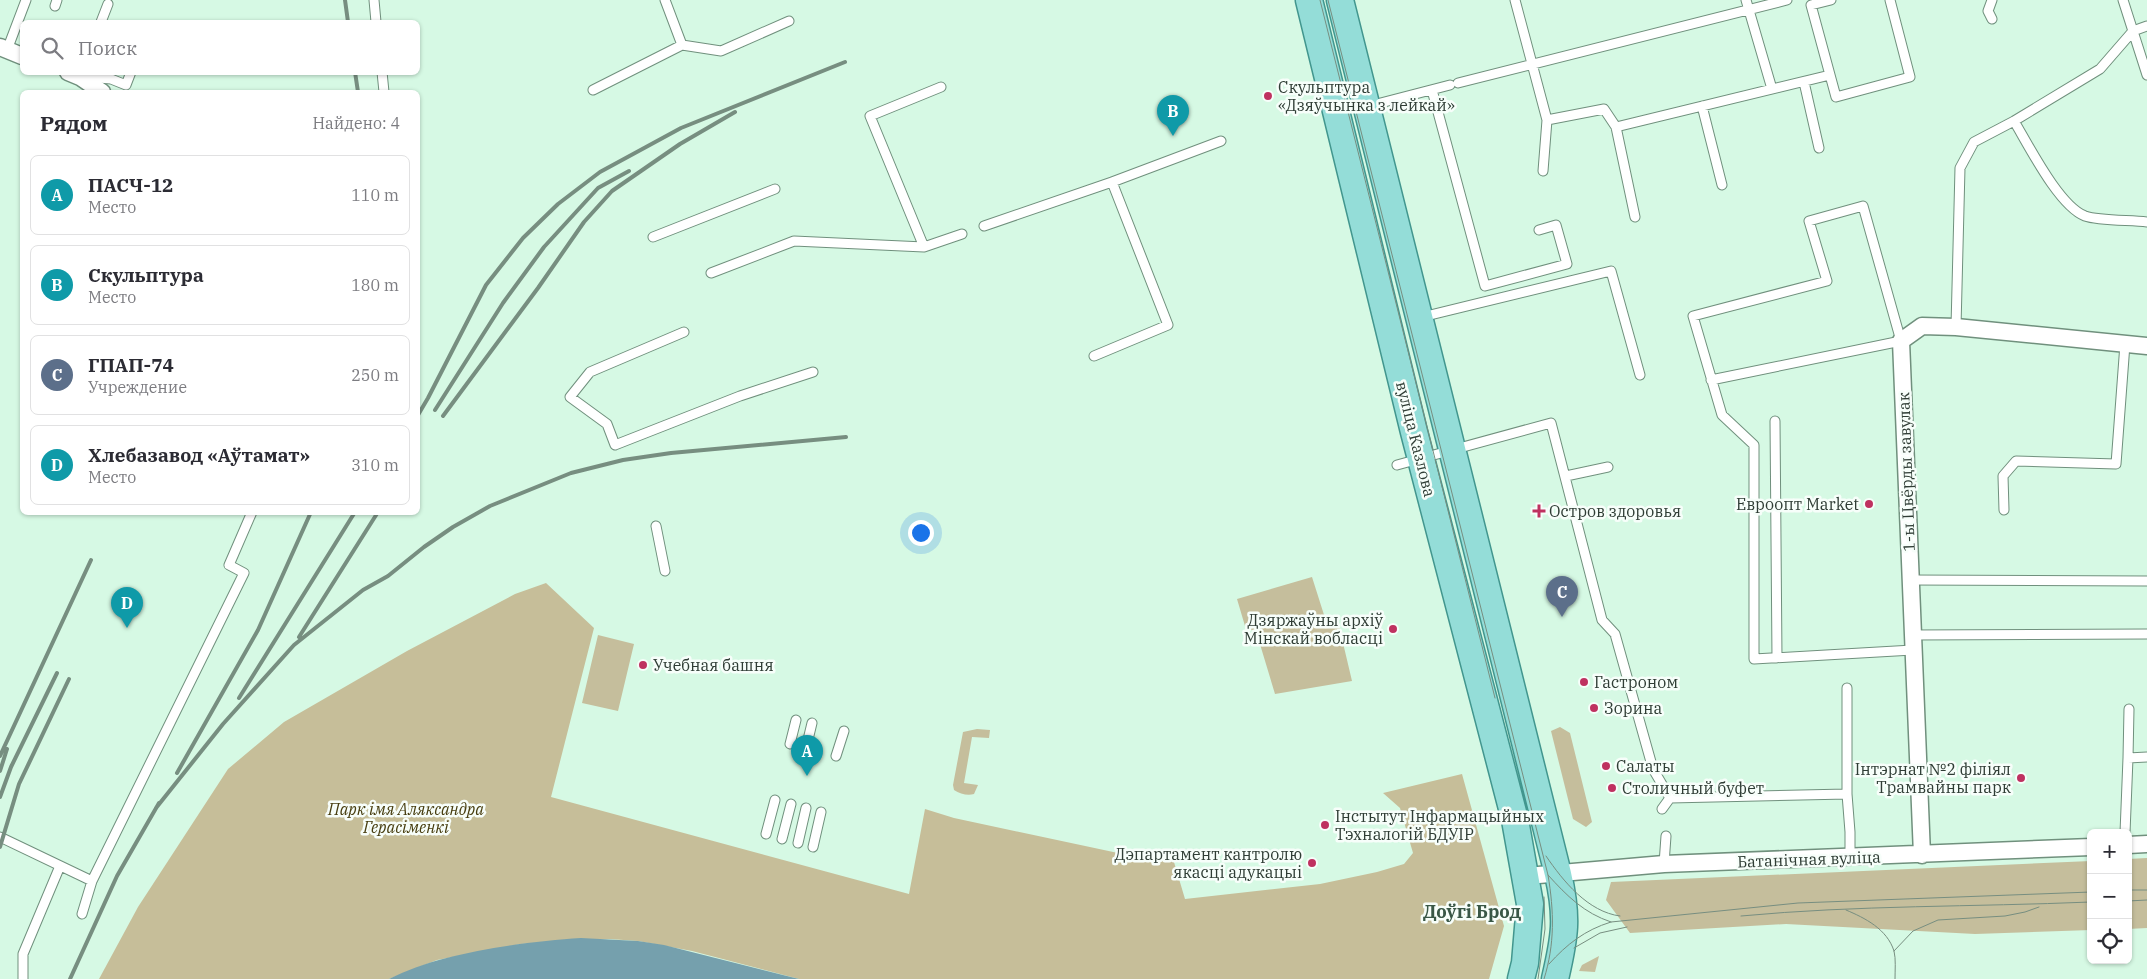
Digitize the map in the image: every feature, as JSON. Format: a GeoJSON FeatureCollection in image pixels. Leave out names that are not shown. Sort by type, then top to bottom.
{"type":"FeatureCollection","features":[{"type":"Feature","properties":{"kind":"main road","name":"вуліца Казлова"},"geometry":{"type":"LineString","coordinates":[[1309,0],[1409,462],[1515,820],[1527,876],[1530,904],[1522,979]]}},
{"type":"Feature","properties":{"kind":"main road","name":"вуліца Казлова"},"geometry":{"type":"LineString","coordinates":[[1340,0],[1558,874],[1565,906],[1565,925],[1563,948],[1555,979]]}},
{"type":"Feature","properties":{"kind":"street"},"geometry":{"type":"LineString","coordinates":[[77,75],[99,90]]}},
{"type":"Feature","properties":{"kind":"street"},"geometry":{"type":"LineString","coordinates":[[1901,341],[1922,326],[1956,327],[2147,346]]}},
{"type":"Feature","properties":{"kind":"street","name":"1-ы Цвёрды завулак"},"geometry":{"type":"LineString","coordinates":[[1901,341],[1922,854]]}},
{"type":"Feature","properties":{"kind":"street"},"geometry":{"type":"LineString","coordinates":[[2132,845],[2147,844]]}},
{"type":"Feature","properties":{"kind":"street","name":"Батанічная вуліца"},"geometry":{"type":"LineString","coordinates":[[1527,876],[1664,864],[2087,847]]}},
{"type":"Feature","properties":{"kind":"lane"},"geometry":{"type":"LineString","coordinates":[[10,51],[25,0]]}},
{"type":"Feature","properties":{"kind":"lane"},"geometry":{"type":"LineString","coordinates":[[374,0],[376,20]]}},
{"type":"Feature","properties":{"kind":"lane"},"geometry":{"type":"LineString","coordinates":[[665,0],[682,45]]}},
{"type":"Feature","properties":{"kind":"lane"},"geometry":{"type":"LineString","coordinates":[[1515,0],[1534,64],[1547,120],[1543,171]]}},
{"type":"Feature","properties":{"kind":"lane"},"geometry":{"type":"LineString","coordinates":[[1746,0],[1772,89]]}},
{"type":"Feature","properties":{"kind":"lane"},"geometry":{"type":"LineString","coordinates":[[1367,107],[1787,0]]}},
{"type":"Feature","properties":{"kind":"lane"},"geometry":{"type":"LineString","coordinates":[[1831,0],[1810,2],[1836,97],[1910,77],[1890,0]]}},
{"type":"Feature","properties":{"kind":"lane"},"geometry":{"type":"LineString","coordinates":[[1992,0],[1988,11],[1992,19]]}},
{"type":"Feature","properties":{"kind":"lane"},"geometry":{"type":"LineString","coordinates":[[2123,0],[2147,75]]}},
{"type":"Feature","properties":{"kind":"lane"},"geometry":{"type":"LineString","coordinates":[[102,20],[108,4]]}},
{"type":"Feature","properties":{"kind":"lane"},"geometry":{"type":"LineString","coordinates":[[593,90],[682,45],[721,51],[789,21]]}},
{"type":"Feature","properties":{"kind":"lane"},"geometry":{"type":"LineString","coordinates":[[1956,327],[1960,168],[1974,142],[2014,121],[2100,68],[2133,31],[2147,26]]}},
{"type":"Feature","properties":{"kind":"lane"},"geometry":{"type":"LineString","coordinates":[[82,75],[111,80],[126,85],[129,75]]}},
{"type":"Feature","properties":{"kind":"lane"},"geometry":{"type":"LineString","coordinates":[[382,75],[384,90]]}},
{"type":"Feature","properties":{"kind":"lane"},"geometry":{"type":"LineString","coordinates":[[1616,127],[1830,76]]}},
{"type":"Feature","properties":{"kind":"lane"},"geometry":{"type":"LineString","coordinates":[[1804,82],[1819,148]]}},
{"type":"Feature","properties":{"kind":"lane"},"geometry":{"type":"LineString","coordinates":[[924,247],[870,116],[941,88]]}},
{"type":"Feature","properties":{"kind":"lane"},"geometry":{"type":"LineString","coordinates":[[1432,90],[1485,286],[1567,264],[1556,224],[1538,230]]}},
{"type":"Feature","properties":{"kind":"lane"},"geometry":{"type":"LineString","coordinates":[[1702,106],[1722,185]]}},
{"type":"Feature","properties":{"kind":"lane"},"geometry":{"type":"LineString","coordinates":[[1547,120],[1604,108],[1616,127],[1635,217]]}},
{"type":"Feature","properties":{"kind":"lane"},"geometry":{"type":"LineString","coordinates":[[2014,121],[2070,207],[2086,216],[2147,222]]}},
{"type":"Feature","properties":{"kind":"lane"},"geometry":{"type":"LineString","coordinates":[[984,226],[1112,182],[1221,141]]}},
{"type":"Feature","properties":{"kind":"lane"},"geometry":{"type":"LineString","coordinates":[[1094,356],[1168,326],[1112,182]]}},
{"type":"Feature","properties":{"kind":"lane"},"geometry":{"type":"LineString","coordinates":[[653,237],[775,189]]}},
{"type":"Feature","properties":{"kind":"lane"},"geometry":{"type":"LineString","coordinates":[[1710,380],[1748,371],[1807,362],[1901,341],[1863,206],[1809,221],[1827,281],[1693,316],[1710,380],[1722,415],[1754,445],[1754,659],[1912,643],[2147,634]]}},
{"type":"Feature","properties":{"kind":"lane"},"geometry":{"type":"LineString","coordinates":[[711,273],[794,241],[924,247],[962,234]]}},
{"type":"Feature","properties":{"kind":"lane"},"geometry":{"type":"LineString","coordinates":[[1420,318],[1610,270],[1640,375]]}},
{"type":"Feature","properties":{"kind":"lane"},"geometry":{"type":"LineString","coordinates":[[684,332],[590,372],[570,397],[607,424],[615,445],[740,396],[813,372]]}},
{"type":"Feature","properties":{"kind":"lane"},"geometry":{"type":"LineString","coordinates":[[2004,510],[2003,476],[2016,461],[2116,464],[2125,344]]}},
{"type":"Feature","properties":{"kind":"lane"},"geometry":{"type":"LineString","coordinates":[[1775,420],[1777,658]]}},
{"type":"Feature","properties":{"kind":"lane"},"geometry":{"type":"LineString","coordinates":[[1409,462],[1551,423],[1602,620],[1615,634],[1652,769],[1670,798]]}},
{"type":"Feature","properties":{"kind":"lane"},"geometry":{"type":"LineString","coordinates":[[1566,476],[1608,467]]}},
{"type":"Feature","properties":{"kind":"lane"},"geometry":{"type":"LineString","coordinates":[[82,914],[92,881],[244,572],[229,565],[251,515]]}},
{"type":"Feature","properties":{"kind":"lane"},"geometry":{"type":"LineString","coordinates":[[656,526],[665,571]]}},
{"type":"Feature","properties":{"kind":"lane"},"geometry":{"type":"LineString","coordinates":[[1910,580],[2147,581]]}},
{"type":"Feature","properties":{"kind":"lane"},"geometry":{"type":"LineString","coordinates":[[1847,688],[1847,794],[1850,857]]}},
{"type":"Feature","properties":{"kind":"lane"},"geometry":{"type":"LineString","coordinates":[[2125,829],[2129,709]]}},
{"type":"Feature","properties":{"kind":"lane"},"geometry":{"type":"LineString","coordinates":[[790,744],[796,720]]}},
{"type":"Feature","properties":{"kind":"lane"},"geometry":{"type":"LineString","coordinates":[[806,748],[812,723]]}},
{"type":"Feature","properties":{"kind":"lane"},"geometry":{"type":"LineString","coordinates":[[836,756],[844,730]]}},
{"type":"Feature","properties":{"kind":"lane"},"geometry":{"type":"LineString","coordinates":[[2128,758],[2147,757]]}},
{"type":"Feature","properties":{"kind":"lane"},"geometry":{"type":"LineString","coordinates":[[1670,798],[1847,794]]}},
{"type":"Feature","properties":{"kind":"lane"},"geometry":{"type":"LineString","coordinates":[[1662,809],[1670,798]]}},
{"type":"Feature","properties":{"kind":"lane"},"geometry":{"type":"LineString","coordinates":[[766,834],[775,800]]}},
{"type":"Feature","properties":{"kind":"lane"},"geometry":{"type":"LineString","coordinates":[[782,839],[791,804]]}},
{"type":"Feature","properties":{"kind":"lane"},"geometry":{"type":"LineString","coordinates":[[798,843],[806,808]]}},
{"type":"Feature","properties":{"kind":"lane"},"geometry":{"type":"LineString","coordinates":[[813,847],[821,812]]}},
{"type":"Feature","properties":{"kind":"lane"},"geometry":{"type":"LineString","coordinates":[[1664,864],[1666,836]]}},
{"type":"Feature","properties":{"kind":"lane"},"geometry":{"type":"LineString","coordinates":[[0,837],[92,881]]}},
{"type":"Feature","properties":{"kind":"lane"},"geometry":{"type":"LineString","coordinates":[[22,979],[23,954],[60,866]]}},
{"type":"Feature","properties":{"kind":"shaded area"},"geometry":{"type":"Polygon","coordinates":[[[1312,577],[1325,618],[1339,626],[1352,681],[1275,694],[1256,631],[1247,629],[1245,626],[1237,599],[1312,577]]]}},
{"type":"Feature","properties":{"kind":"shaded area"},"geometry":{"type":"Polygon","coordinates":[[[598,635],[634,644],[618,711],[582,703],[598,635]]]}},
{"type":"Feature","properties":{"kind":"shaded area"},"geometry":{"type":"Polygon","coordinates":[[[1560,727],[1570,733],[1592,822],[1586,827],[1573,819],[1551,731],[1560,727]]]}},
{"type":"Feature","properties":{"kind":"shaded area"},"geometry":{"type":"Polygon","coordinates":[[[977,729],[990,730],[989,738],[972,737],[964,783],[978,785],[974,794],[959,793],[954,790],[953,785],[963,732],[977,729]]]}},
{"type":"Feature","properties":{"kind":"shaded area"},"geometry":{"type":"Polygon","coordinates":[[[2147,858],[2147,928],[2132,929],[2132,859],[2147,858]]]}},
{"type":"Feature","properties":{"kind":"shaded area"},"geometry":{"type":"Polygon","coordinates":[[[2087,861],[2087,930],[1975,934],[1786,924],[1630,933],[1606,900],[1611,882],[2087,861]]]}},
{"type":"Feature","properties":{"kind":"shaded area"},"geometry":{"type":"Polygon","coordinates":[[[1599,956],[1595,972],[1579,971],[1582,965],[1599,956]]]}},
{"type":"Feature","properties":{"kind":"green space","name":"Парк імя Аляксандра Герасіменкі"},"geometry":{"type":"Polygon","coordinates":[[[546,583],[594,628],[551,797],[909,894],[925,809],[954,818],[1132,856],[1171,852],[1185,899],[1320,884],[1377,872],[1404,864],[1413,853],[1400,808],[1383,793],[1462,774],[1504,926],[1489,979],[799,979],[692,951],[638,941],[609,939],[521,944],[437,960],[389,979],[99,979],[138,907],[228,769],[284,722],[407,651],[515,594],[546,583]]]}},
{"type":"Feature","properties":{"kind":"water"},"geometry":{"type":"Polygon","coordinates":[[[581,938],[638,941],[664,945],[799,979],[389,979],[457,955],[534,942],[581,938]]]}},
{"type":"Feature","properties":{"kind":"tram line"},"geometry":{"type":"LineString","coordinates":[[1320,0],[1495,698]]}},
{"type":"Feature","properties":{"kind":"tram line"},"geometry":{"type":"LineString","coordinates":[[1328,0],[1548,875],[1552,940],[1544,979]]}},
{"type":"Feature","properties":{"kind":"tram line"},"geometry":{"type":"LineString","coordinates":[[1546,856],[1577,894],[1597,908],[1620,916]]}},
{"type":"Feature","properties":{"kind":"tram line"},"geometry":{"type":"LineString","coordinates":[[1548,875],[1584,909],[1611,922]]}},
{"type":"Feature","properties":{"kind":"tram line"},"geometry":{"type":"LineString","coordinates":[[2132,890],[2147,890]]}},
{"type":"Feature","properties":{"kind":"tram line"},"geometry":{"type":"LineString","coordinates":[[1549,964],[1577,939],[1593,929],[1611,922],[1798,903],[2087,892]]}},
{"type":"Feature","properties":{"kind":"tram line"},"geometry":{"type":"LineString","coordinates":[[1538,979],[1545,929],[1544,897]]}},
{"type":"Feature","properties":{"kind":"tram line"},"geometry":{"type":"LineString","coordinates":[[2132,901],[2147,900]]}},
{"type":"Feature","properties":{"kind":"tram line"},"geometry":{"type":"LineString","coordinates":[[1741,916],[1872,908],[2087,902]]}},
{"type":"Feature","properties":{"kind":"tram line"},"geometry":{"type":"LineString","coordinates":[[1894,951],[1913,931],[1938,920],[2005,916],[2039,907]]}},
{"type":"Feature","properties":{"kind":"tram line"},"geometry":{"type":"LineString","coordinates":[[1846,910],[1881,930],[1891,943],[1894,951],[1895,979]]}},
{"type":"Feature","properties":{"kind":"tram line"},"geometry":{"type":"LineString","coordinates":[[1574,948],[1600,933],[1627,927]]}},
{"type":"Feature","properties":{"kind":"railway"},"geometry":{"type":"LineString","coordinates":[[345,0],[348,20]]}},
{"type":"Feature","properties":{"kind":"railway"},"geometry":{"type":"LineString","coordinates":[[420,412],[486,285],[523,238],[558,204],[600,172],[681,128],[845,62]]}},
{"type":"Feature","properties":{"kind":"railway"},"geometry":{"type":"LineString","coordinates":[[355,75],[358,90]]}},
{"type":"Feature","properties":{"kind":"railway"},"geometry":{"type":"LineString","coordinates":[[443,416],[538,288],[584,222],[612,191],[680,144],[735,112]]}},
{"type":"Feature","properties":{"kind":"railway"},"geometry":{"type":"LineString","coordinates":[[435,410],[503,303],[544,247],[598,188],[629,171]]}},
{"type":"Feature","properties":{"kind":"railway"},"geometry":{"type":"LineString","coordinates":[[156,808],[223,724],[294,645],[363,590],[388,576],[453,527],[490,506],[571,473],[623,460],[671,453],[846,437]]}},
{"type":"Feature","properties":{"kind":"railway"},"geometry":{"type":"LineString","coordinates":[[177,773],[258,630],[310,515]]}},
{"type":"Feature","properties":{"kind":"railway"},"geometry":{"type":"LineString","coordinates":[[239,698],[353,515]]}},
{"type":"Feature","properties":{"kind":"railway"},"geometry":{"type":"LineString","coordinates":[[299,637],[376,515]]}},
{"type":"Feature","properties":{"kind":"railway"},"geometry":{"type":"LineString","coordinates":[[0,756],[91,560]]}},
{"type":"Feature","properties":{"kind":"railway"},"geometry":{"type":"LineString","coordinates":[[0,797],[11,767],[57,673]]}},
{"type":"Feature","properties":{"kind":"railway"},"geometry":{"type":"LineString","coordinates":[[0,847],[19,784],[69,679]]}},
{"type":"Feature","properties":{"kind":"railway"},"geometry":{"type":"LineString","coordinates":[[0,771],[7,749]]}},
{"type":"Feature","properties":{"kind":"railway"},"geometry":{"type":"LineString","coordinates":[[70,979],[117,876],[159,803]]}},
{"type":"Feature","properties":{"kind":"place","name":"Скульптура «Дзяўчынка з лейкай»"},"geometry":{"type":"Point","coordinates":[1268,96]}},
{"type":"Feature","properties":{"kind":"place","name":"Скульптура"},"geometry":{"type":"Point","coordinates":[1173,136]}},
{"type":"Feature","properties":{"kind":"place","name":"Евроопт Market"},"geometry":{"type":"Point","coordinates":[1869,504]}},
{"type":"Feature","properties":{"kind":"place","name":"Остров здоровья"},"geometry":{"type":"Point","coordinates":[1539,511]}},
{"type":"Feature","properties":{"kind":"place","name":"ГПАП-74"},"geometry":{"type":"Point","coordinates":[1562,617]}},
{"type":"Feature","properties":{"kind":"place","name":"Хлебазавод «Аўтамат»"},"geometry":{"type":"Point","coordinates":[127,628]}},
{"type":"Feature","properties":{"kind":"place","name":"Дзяржаўны архіў Мінскай вобласці"},"geometry":{"type":"Point","coordinates":[1393,629]}},
{"type":"Feature","properties":{"kind":"place","name":"Учебная башня"},"geometry":{"type":"Point","coordinates":[643,665]}},
{"type":"Feature","properties":{"kind":"place","name":"Гастроном"},"geometry":{"type":"Point","coordinates":[1584,682]}},
{"type":"Feature","properties":{"kind":"place","name":"Зорина"},"geometry":{"type":"Point","coordinates":[1594,708]}},
{"type":"Feature","properties":{"kind":"place","name":"Салаты"},"geometry":{"type":"Point","coordinates":[1606,766]}},
{"type":"Feature","properties":{"kind":"place","name":"ПАСЧ-12"},"geometry":{"type":"Point","coordinates":[807,776]}},
{"type":"Feature","properties":{"kind":"place","name":"Інтэрнат №2 філіял Трамвайны парк"},"geometry":{"type":"Point","coordinates":[2021,778]}},
{"type":"Feature","properties":{"kind":"place","name":"Столичный буфет"},"geometry":{"type":"Point","coordinates":[1612,788]}},
{"type":"Feature","properties":{"kind":"place","name":"Інстытут Інфармацыйных Тэхналогій БДУІР"},"geometry":{"type":"Point","coordinates":[1325,825]}},
{"type":"Feature","properties":{"kind":"place","name":"Дэпартамент кантролю якасці адукацыі"},"geometry":{"type":"Point","coordinates":[1312,863]}},
{"type":"Feature","properties":{"kind":"district","name":"Доўгі Брод"},"geometry":{"type":"Point","coordinates":[1472,911]}}]}
